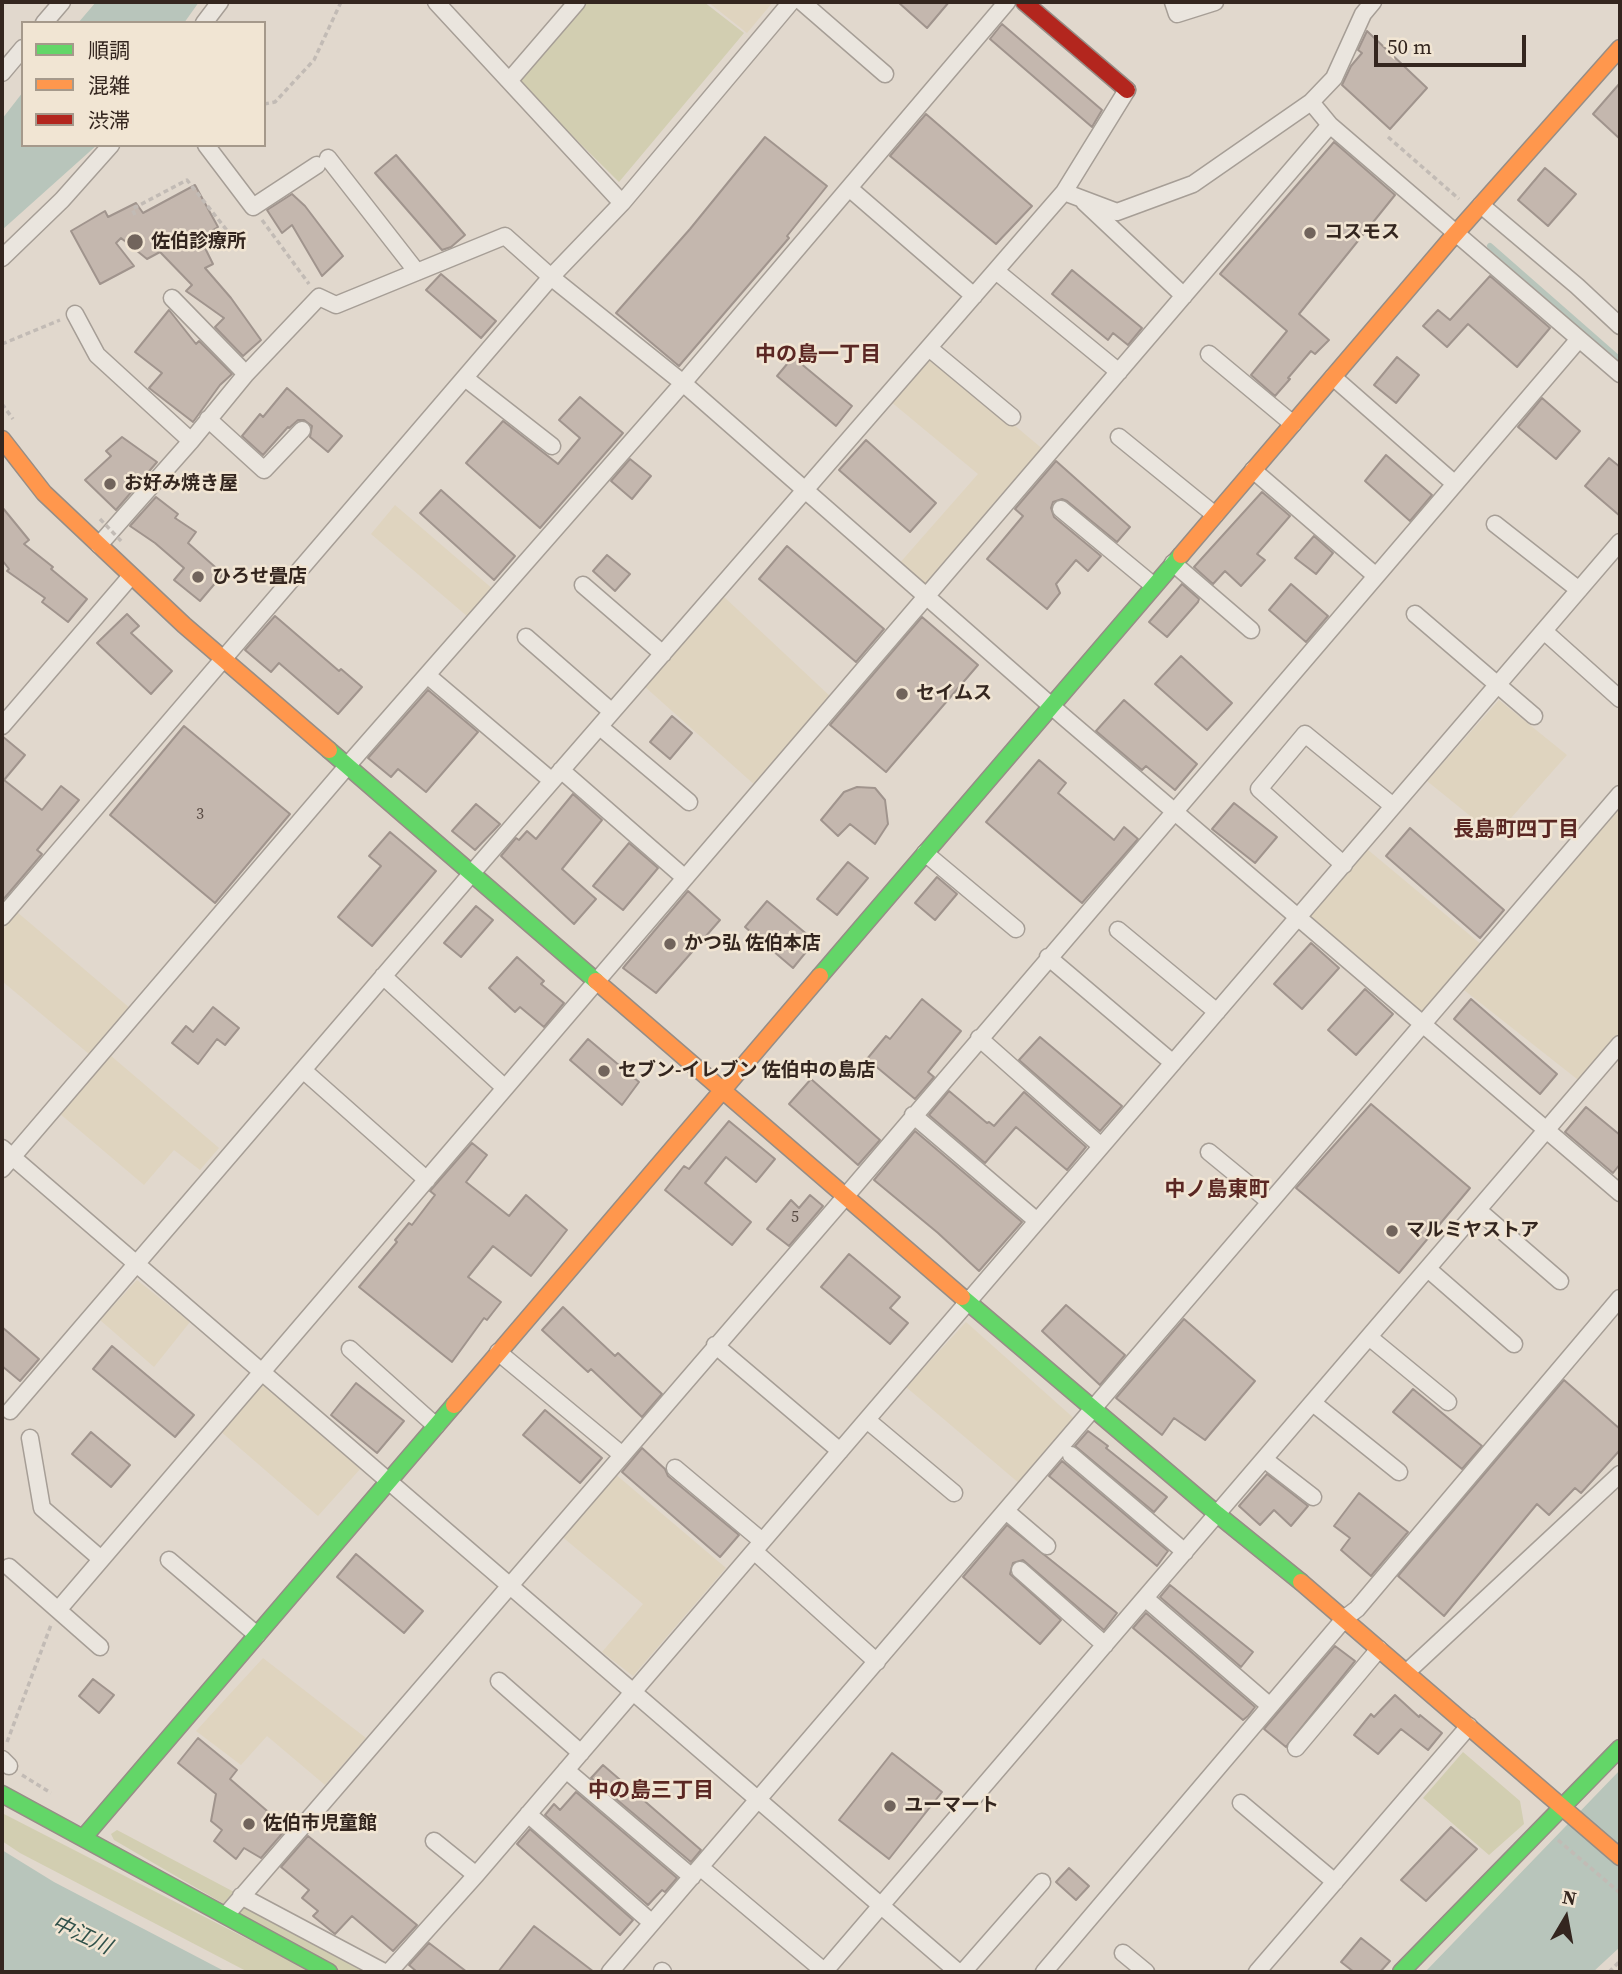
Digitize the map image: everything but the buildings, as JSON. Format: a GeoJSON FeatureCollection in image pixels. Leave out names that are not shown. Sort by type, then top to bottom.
{"type":"FeatureCollection","features":[{"type":"Feature","properties":{"kind":"street"},"geometry":{"type":"LineString","coordinates":[[46,21],[62,2]]}},
{"type":"Feature","properties":{"kind":"street"},"geometry":{"type":"LineString","coordinates":[[206,21],[220,2]]}},
{"type":"Feature","properties":{"kind":"street"},"geometry":{"type":"LineString","coordinates":[[436,2],[622,203]]}},
{"type":"Feature","properties":{"kind":"street"},"geometry":{"type":"LineString","coordinates":[[509,81],[577,2]]}},
{"type":"Feature","properties":{"kind":"street"},"geometry":{"type":"LineString","coordinates":[[2,917],[551,277],[622,203],[791,2]]}},
{"type":"Feature","properties":{"kind":"street"},"geometry":{"type":"LineString","coordinates":[[802,2],[885,74]]}},
{"type":"Feature","properties":{"kind":"street"},"geometry":{"type":"LineString","coordinates":[[958,1972],[136,1264],[5,1158],[683,383],[1007,2]]}},
{"type":"Feature","properties":{"kind":"street"},"geometry":{"type":"LineString","coordinates":[[10,1411],[472,873],[1064,192],[1127,90],[1024,2]]}},
{"type":"Feature","properties":{"kind":"street"},"geometry":{"type":"LineString","coordinates":[[1173,2],[1177,14],[1215,2]]}},
{"type":"Feature","properties":{"kind":"street"},"geometry":{"type":"LineString","coordinates":[[1064,192],[1117,212],[1193,184],[1311,102],[1334,78],[1363,14],[1373,2]]}},
{"type":"Feature","properties":{"kind":"street"},"geometry":{"type":"LineString","coordinates":[[2,73],[21,50]]}},
{"type":"Feature","properties":{"kind":"street"},"geometry":{"type":"LineString","coordinates":[[84,1837],[1456,233],[1474,205],[1620,50]]}},
{"type":"Feature","properties":{"kind":"street"},"geometry":{"type":"LineString","coordinates":[[1311,102],[1331,125],[1620,374]]}},
{"type":"Feature","properties":{"kind":"street"},"geometry":{"type":"LineString","coordinates":[[58,1610],[1331,125]]}},
{"type":"Feature","properties":{"kind":"street"},"geometry":{"type":"LineString","coordinates":[[2,258],[62,200],[109,147]]}},
{"type":"Feature","properties":{"kind":"street"},"geometry":{"type":"LineString","coordinates":[[208,147],[253,206],[323,162],[417,272]]}},
{"type":"Feature","properties":{"kind":"street"},"geometry":{"type":"LineString","coordinates":[[849,188],[974,296]]}},
{"type":"Feature","properties":{"kind":"street"},"geometry":{"type":"LineString","coordinates":[[1080,198],[1184,296]]}},
{"type":"Feature","properties":{"kind":"street"},"geometry":{"type":"LineString","coordinates":[[1474,205],[1577,286],[1620,326]]}},
{"type":"Feature","properties":{"kind":"street"},"geometry":{"type":"LineString","coordinates":[[99,545],[246,374],[319,297],[336,305],[505,236],[551,277],[683,383],[1051,706],[1620,1193]]}},
{"type":"Feature","properties":{"kind":"street"},"geometry":{"type":"LineString","coordinates":[[996,271],[1119,372]]}},
{"type":"Feature","properties":{"kind":"street"},"geometry":{"type":"LineString","coordinates":[[172,298],[246,374]]}},
{"type":"Feature","properties":{"kind":"street"},"geometry":{"type":"LineString","coordinates":[[75,314],[97,355],[191,441]]}},
{"type":"Feature","properties":{"kind":"street"},"geometry":{"type":"LineString","coordinates":[[226,1915],[1579,339]]}},
{"type":"Feature","properties":{"kind":"street"},"geometry":{"type":"LineString","coordinates":[[929,348],[1012,417]]}},
{"type":"Feature","properties":{"kind":"street"},"geometry":{"type":"LineString","coordinates":[[1209,354],[1293,424]]}},
{"type":"Feature","properties":{"kind":"street"},"geometry":{"type":"LineString","coordinates":[[1333,377],[1455,484]]}},
{"type":"Feature","properties":{"kind":"street"},"geometry":{"type":"LineString","coordinates":[[465,378],[552,446]]}},
{"type":"Feature","properties":{"kind":"street"},"geometry":{"type":"LineString","coordinates":[[208,419],[264,470],[302,430]]}},
{"type":"Feature","properties":{"kind":"street"},"geometry":{"type":"LineString","coordinates":[[1119,437],[1215,515]]}},
{"type":"Feature","properties":{"kind":"street"},"geometry":{"type":"LineString","coordinates":[[2,439],[44,493],[223,659],[845,1197],[1217,1514],[1345,1618],[1620,1857]]}},
{"type":"Feature","properties":{"kind":"street"},"geometry":{"type":"LineString","coordinates":[[1254,470],[1376,576]]}},
{"type":"Feature","properties":{"kind":"street"},"geometry":{"type":"LineString","coordinates":[[1061,509],[1154,586]]}},
{"type":"Feature","properties":{"kind":"street"},"geometry":{"type":"LineString","coordinates":[[1495,524],[1579,590]]}},
{"type":"Feature","properties":{"kind":"street"},"geometry":{"type":"LineString","coordinates":[[241,1896],[386,1972],[476,1875],[1620,542]]}},
{"type":"Feature","properties":{"kind":"street"},"geometry":{"type":"LineString","coordinates":[[1173,563],[1251,631]]}},
{"type":"Feature","properties":{"kind":"street"},"geometry":{"type":"LineString","coordinates":[[2,726],[131,576]]}},
{"type":"Feature","properties":{"kind":"street"},"geometry":{"type":"LineString","coordinates":[[583,585],[663,654]]}},
{"type":"Feature","properties":{"kind":"street"},"geometry":{"type":"LineString","coordinates":[[1415,614],[1534,716]]}},
{"type":"Feature","properties":{"kind":"street"},"geometry":{"type":"LineString","coordinates":[[1544,631],[1620,699]]}},
{"type":"Feature","properties":{"kind":"street"},"geometry":{"type":"LineString","coordinates":[[526,637],[612,712]]}},
{"type":"Feature","properties":{"kind":"street"},"geometry":{"type":"LineString","coordinates":[[426,675],[685,878]]}},
{"type":"Feature","properties":{"kind":"street"},"geometry":{"type":"LineString","coordinates":[[600,727],[689,802]]}},
{"type":"Feature","properties":{"kind":"street"},"geometry":{"type":"LineString","coordinates":[[1344,864],[1259,789],[1305,734],[1393,806]]}},
{"type":"Feature","properties":{"kind":"street"},"geometry":{"type":"LineString","coordinates":[[610,1972],[1620,794]]}},
{"type":"Feature","properties":{"kind":"street"},"geometry":{"type":"LineString","coordinates":[[925,853],[1016,929]]}},
{"type":"Feature","properties":{"kind":"street"},"geometry":{"type":"LineString","coordinates":[[1118,930],[1217,1012]]}},
{"type":"Feature","properties":{"kind":"street"},"geometry":{"type":"LineString","coordinates":[[1048,957],[1173,1063]]}},
{"type":"Feature","properties":{"kind":"street"},"geometry":{"type":"LineString","coordinates":[[383,976],[505,1088]]}},
{"type":"Feature","properties":{"kind":"street"},"geometry":{"type":"LineString","coordinates":[[979,1038],[1101,1146]]}},
{"type":"Feature","properties":{"kind":"street"},"geometry":{"type":"LineString","coordinates":[[566,1770],[824,1972],[1620,1044]]}},
{"type":"Feature","properties":{"kind":"street"},"geometry":{"type":"LineString","coordinates":[[303,1070],[427,1180]]}},
{"type":"Feature","properties":{"kind":"street"},"geometry":{"type":"LineString","coordinates":[[913,1115],[1037,1221]]}},
{"type":"Feature","properties":{"kind":"street"},"geometry":{"type":"LineString","coordinates":[[1209,1152],[1270,1202]]}},
{"type":"Feature","properties":{"kind":"street"},"geometry":{"type":"LineString","coordinates":[[1478,1210],[1560,1281]]}},
{"type":"Feature","properties":{"kind":"street"},"geometry":{"type":"LineString","coordinates":[[1428,1269],[1514,1344]]}},
{"type":"Feature","properties":{"kind":"street"},"geometry":{"type":"LineString","coordinates":[[1044,1972],[1345,1618],[1357,1609],[1620,1298]]}},
{"type":"Feature","properties":{"kind":"street"},"geometry":{"type":"LineString","coordinates":[[1369,1337],[1448,1402]]}},
{"type":"Feature","properties":{"kind":"street"},"geometry":{"type":"LineString","coordinates":[[715,1345],[840,1451]]}},
{"type":"Feature","properties":{"kind":"street"},"geometry":{"type":"LineString","coordinates":[[350,1349],[436,1426]]}},
{"type":"Feature","properties":{"kind":"street"},"geometry":{"type":"LineString","coordinates":[[498,1352],[621,1454]]}},
{"type":"Feature","properties":{"kind":"street"},"geometry":{"type":"LineString","coordinates":[[1313,1403],[1399,1472]]}},
{"type":"Feature","properties":{"kind":"street"},"geometry":{"type":"LineString","coordinates":[[867,1419],[954,1493]]}},
{"type":"Feature","properties":{"kind":"street"},"geometry":{"type":"LineString","coordinates":[[30,1438],[42,1508],[101,1559]]}},
{"type":"Feature","properties":{"kind":"street"},"geometry":{"type":"LineString","coordinates":[[1071,1455],[1185,1552]]}},
{"type":"Feature","properties":{"kind":"street"},"geometry":{"type":"LineString","coordinates":[[1264,1459],[1313,1497]]}},
{"type":"Feature","properties":{"kind":"street"},"geometry":{"type":"LineString","coordinates":[[675,1468],[877,1662]]}},
{"type":"Feature","properties":{"kind":"street"},"geometry":{"type":"LineString","coordinates":[[1407,1672],[1620,1474]]}},
{"type":"Feature","properties":{"kind":"street"},"geometry":{"type":"LineString","coordinates":[[1006,1511],[1048,1546]]}},
{"type":"Feature","properties":{"kind":"street"},"geometry":{"type":"LineString","coordinates":[[169,1560],[257,1635]]}},
{"type":"Feature","properties":{"kind":"street"},"geometry":{"type":"LineString","coordinates":[[9,1567],[100,1647]]}},
{"type":"Feature","properties":{"kind":"street"},"geometry":{"type":"LineString","coordinates":[[1020,1570],[1105,1645]]}},
{"type":"Feature","properties":{"kind":"street"},"geometry":{"type":"LineString","coordinates":[[1145,1598],[1270,1706]]}},
{"type":"Feature","properties":{"kind":"street"},"geometry":{"type":"LineString","coordinates":[[1296,1748],[1379,1650]]}},
{"type":"Feature","properties":{"kind":"street"},"geometry":{"type":"LineString","coordinates":[[499,1681],[581,1752]]}},
{"type":"Feature","properties":{"kind":"street"},"geometry":{"type":"LineString","coordinates":[[1257,1972],[1469,1726]]}},
{"type":"Feature","properties":{"kind":"street"},"geometry":{"type":"LineString","coordinates":[[1401,1972],[1567,1810],[1620,1748]]}},
{"type":"Feature","properties":{"kind":"street"},"geometry":{"type":"LineString","coordinates":[[2,1794],[329,1972]]}},
{"type":"Feature","properties":{"kind":"street"},"geometry":{"type":"LineString","coordinates":[[1241,1803],[1335,1882]]}},
{"type":"Feature","properties":{"kind":"street"},"geometry":{"type":"LineString","coordinates":[[528,1814],[652,1923]]}},
{"type":"Feature","properties":{"kind":"street"},"geometry":{"type":"LineString","coordinates":[[434,1841],[476,1875]]}},
{"type":"Feature","properties":{"kind":"street"},"geometry":{"type":"LineString","coordinates":[[963,1972],[1042,1882]]}},
{"type":"Feature","properties":{"kind":"street"},"geometry":{"type":"LineString","coordinates":[[1123,1953],[1146,1972]]}},
{"type":"Feature","properties":{"kind":"path"},"geometry":{"type":"LineString","coordinates":[[266,104],[275,102],[314,60],[341,2]]}},
{"type":"Feature","properties":{"kind":"path"},"geometry":{"type":"LineString","coordinates":[[1388,137],[1474,205]]}},
{"type":"Feature","properties":{"kind":"path"},"geometry":{"type":"LineString","coordinates":[[135,215],[132,209],[187,180],[233,238]]}},
{"type":"Feature","properties":{"kind":"path"},"geometry":{"type":"LineString","coordinates":[[253,206],[319,297]]}},
{"type":"Feature","properties":{"kind":"path"},"geometry":{"type":"LineString","coordinates":[[2,344],[75,314]]}},
{"type":"Feature","properties":{"kind":"path"},"geometry":{"type":"LineString","coordinates":[[100,519],[123,543]]}},
{"type":"Feature","properties":{"kind":"path"},"geometry":{"type":"LineString","coordinates":[[58,1610],[5,1757],[60,1799]]}},
{"type":"Feature","properties":{"kind":"path"},"geometry":{"type":"LineString","coordinates":[[1548,1832],[1620,1892]]}},
{"type":"Feature","properties":{"kind":"path"},"geometry":{"type":"LineString","coordinates":[[1609,1972],[1620,1961]]}},
{"type":"Feature","properties":{"kind":"shaded area"},"geometry":{"type":"Polygon","coordinates":[[[585,2],[704,2],[744,33],[619,182],[517,81],[585,2]]]}},
{"type":"Feature","properties":{"kind":"shaded area"},"geometry":{"type":"Polygon","coordinates":[[[708,2],[773,2],[747,33],[708,2]]]}},
{"type":"Feature","properties":{"kind":"shaded area"},"geometry":{"type":"Polygon","coordinates":[[[931,355],[1045,451],[926,589],[898,565],[978,474],[890,401],[931,355]]]}},
{"type":"Feature","properties":{"kind":"shaded area"},"geometry":{"type":"Polygon","coordinates":[[[395,505],[494,590],[468,617],[371,534],[395,505]]]}},
{"type":"Feature","properties":{"kind":"shaded area"},"geometry":{"type":"Polygon","coordinates":[[[722,595],[832,698],[757,787],[644,686],[722,595]]]}},
{"type":"Feature","properties":{"kind":"shaded area"},"geometry":{"type":"Polygon","coordinates":[[[1499,700],[1567,755],[1495,836],[1427,781],[1499,700]]]}},
{"type":"Feature","properties":{"kind":"shaded area"},"geometry":{"type":"Polygon","coordinates":[[[1620,802],[1620,1037],[1582,1083],[1464,990],[1620,802]]]}},
{"type":"Feature","properties":{"kind":"shaded area"},"geometry":{"type":"Polygon","coordinates":[[[1367,849],[1482,945],[1422,1018],[1309,917],[1367,849]]]}},
{"type":"Feature","properties":{"kind":"shaded area"},"geometry":{"type":"Polygon","coordinates":[[[17,912],[131,1009],[89,1054],[2,981],[2,931],[17,912]]]}},
{"type":"Feature","properties":{"kind":"shaded area"},"geometry":{"type":"Polygon","coordinates":[[[110,1055],[219,1148],[200,1170],[174,1150],[144,1185],[59,1113],[110,1055]]]}},
{"type":"Feature","properties":{"kind":"shaded area"},"geometry":{"type":"Polygon","coordinates":[[[137,1280],[190,1322],[154,1367],[100,1320],[137,1280]]]}},
{"type":"Feature","properties":{"kind":"shaded area"},"geometry":{"type":"Polygon","coordinates":[[[966,1322],[1077,1421],[1020,1484],[906,1387],[966,1322]]]}},
{"type":"Feature","properties":{"kind":"shaded area"},"geometry":{"type":"Polygon","coordinates":[[[259,1381],[362,1467],[318,1516],[219,1430],[259,1381]]]}},
{"type":"Feature","properties":{"kind":"shaded area"},"geometry":{"type":"Polygon","coordinates":[[[614,1473],[726,1568],[633,1676],[602,1652],[643,1604],[560,1535],[614,1473]]]}},
{"type":"Feature","properties":{"kind":"shaded area"},"geometry":{"type":"Polygon","coordinates":[[[263,1658],[366,1738],[325,1785],[267,1736],[241,1765],[196,1731],[263,1658]]]}},
{"type":"Feature","properties":{"kind":"shaded area"},"geometry":{"type":"Polygon","coordinates":[[[1463,1752],[1520,1801],[1524,1824],[1489,1855],[1423,1798],[1463,1752]]]}},
{"type":"Feature","properties":{"kind":"shaded area"},"geometry":{"type":"Polygon","coordinates":[[[2,1813],[312,1972],[248,1972],[20,1853],[2,1841],[2,1813]]]}},
{"type":"Feature","properties":{"kind":"shaded area"},"geometry":{"type":"Polygon","coordinates":[[[117,1830],[236,1893],[224,1904],[114,1840],[111,1834],[117,1830]]]}},
{"type":"Feature","properties":{"kind":"shaded area"},"geometry":{"type":"Polygon","coordinates":[[[243,1902],[375,1972],[342,1972],[234,1911],[243,1902]]]}},
{"type":"Feature","properties":{"kind":"water"},"geometry":{"type":"Polygon","coordinates":[[[96,2],[199,2],[185,21],[80,21],[96,2]]]}},
{"type":"Feature","properties":{"kind":"water"},"geometry":{"type":"Polygon","coordinates":[[[21,95],[21,147],[95,147],[2,230],[2,119],[21,95]]]}},
{"type":"Feature","properties":{"kind":"water"},"geometry":{"type":"Polygon","coordinates":[[[1620,1770],[1620,1947],[1593,1972],[1425,1972],[1620,1770]]]}},
{"type":"Feature","properties":{"kind":"water","name":"中江川"},"geometry":{"type":"Polygon","coordinates":[[[2,1850],[54,1882],[226,1972],[2,1972],[2,1850]]]}},
{"type":"Feature","properties":{"kind":"waterway"},"geometry":{"type":"LineString","coordinates":[[1490,246],[1620,360]]}},
{"type":"Feature","properties":{"kind":"traffic: fast"},"geometry":{"type":"LineString","coordinates":[[820,976],[1181,555]]}},
{"type":"Feature","properties":{"kind":"traffic: fast"},"geometry":{"type":"LineString","coordinates":[[329,750],[596,981]]}},
{"type":"Feature","properties":{"kind":"traffic: fast"},"geometry":{"type":"LineString","coordinates":[[962,1297],[1301,1582]]}},
{"type":"Feature","properties":{"kind":"traffic: fast"},"geometry":{"type":"LineString","coordinates":[[84,1837],[454,1405]]}},
{"type":"Feature","properties":{"kind":"traffic: fast"},"geometry":{"type":"LineString","coordinates":[[1401,1972],[1620,1748]]}},
{"type":"Feature","properties":{"kind":"traffic: fast"},"geometry":{"type":"LineString","coordinates":[[2,1794],[329,1972]]}},
{"type":"Feature","properties":{"kind":"traffic: slow"},"geometry":{"type":"LineString","coordinates":[[1181,555],[1449,241],[1620,48]]}},
{"type":"Feature","properties":{"kind":"traffic: slow"},"geometry":{"type":"LineString","coordinates":[[2,439],[44,493],[184,625],[329,750]]}},
{"type":"Feature","properties":{"kind":"traffic: slow"},"geometry":{"type":"LineString","coordinates":[[454,1405],[820,976]]}},
{"type":"Feature","properties":{"kind":"traffic: slow"},"geometry":{"type":"LineString","coordinates":[[596,981],[962,1297]]}},
{"type":"Feature","properties":{"kind":"traffic: slow"},"geometry":{"type":"LineString","coordinates":[[1301,1582],[1620,1857]]}},
{"type":"Feature","properties":{"kind":"traffic: jam"},"geometry":{"type":"LineString","coordinates":[[1024,2],[1127,90]]}},
{"type":"Feature","properties":{"kind":"place","name":"コスモス"},"geometry":{"type":"Point","coordinates":[1310,233]}},
{"type":"Feature","properties":{"kind":"place","name":"佐伯診療所"},"geometry":{"type":"Point","coordinates":[135,242]}},
{"type":"Feature","properties":{"kind":"place","name":"お好み焼き屋"},"geometry":{"type":"Point","coordinates":[110,484]}},
{"type":"Feature","properties":{"kind":"place","name":"ひろせ畳店"},"geometry":{"type":"Point","coordinates":[198,577]}},
{"type":"Feature","properties":{"kind":"place","name":"セイムス"},"geometry":{"type":"Point","coordinates":[902,694]}},
{"type":"Feature","properties":{"kind":"place","name":"かつ弘 佐伯本店"},"geometry":{"type":"Point","coordinates":[670,944]}},
{"type":"Feature","properties":{"kind":"place","name":"セブン-イレブン 佐伯中の島店"},"geometry":{"type":"Point","coordinates":[604,1071]}},
{"type":"Feature","properties":{"kind":"place","name":"マルミヤストア"},"geometry":{"type":"Point","coordinates":[1392,1231]}},
{"type":"Feature","properties":{"kind":"place","name":"ユーマート"},"geometry":{"type":"Point","coordinates":[890,1806]}},
{"type":"Feature","properties":{"kind":"place","name":"佐伯市児童館"},"geometry":{"type":"Point","coordinates":[249,1824]}},
{"type":"Feature","properties":{"kind":"district","name":"中の島一丁目"},"geometry":{"type":"Point","coordinates":[818,356]}},
{"type":"Feature","properties":{"kind":"district","name":"長島町四丁目"},"geometry":{"type":"Point","coordinates":[1516,831]}},
{"type":"Feature","properties":{"kind":"district","name":"中ノ島東町"},"geometry":{"type":"Point","coordinates":[1217,1191]}},
{"type":"Feature","properties":{"kind":"district","name":"中の島三丁目"},"geometry":{"type":"Point","coordinates":[651,1792]}}]}
